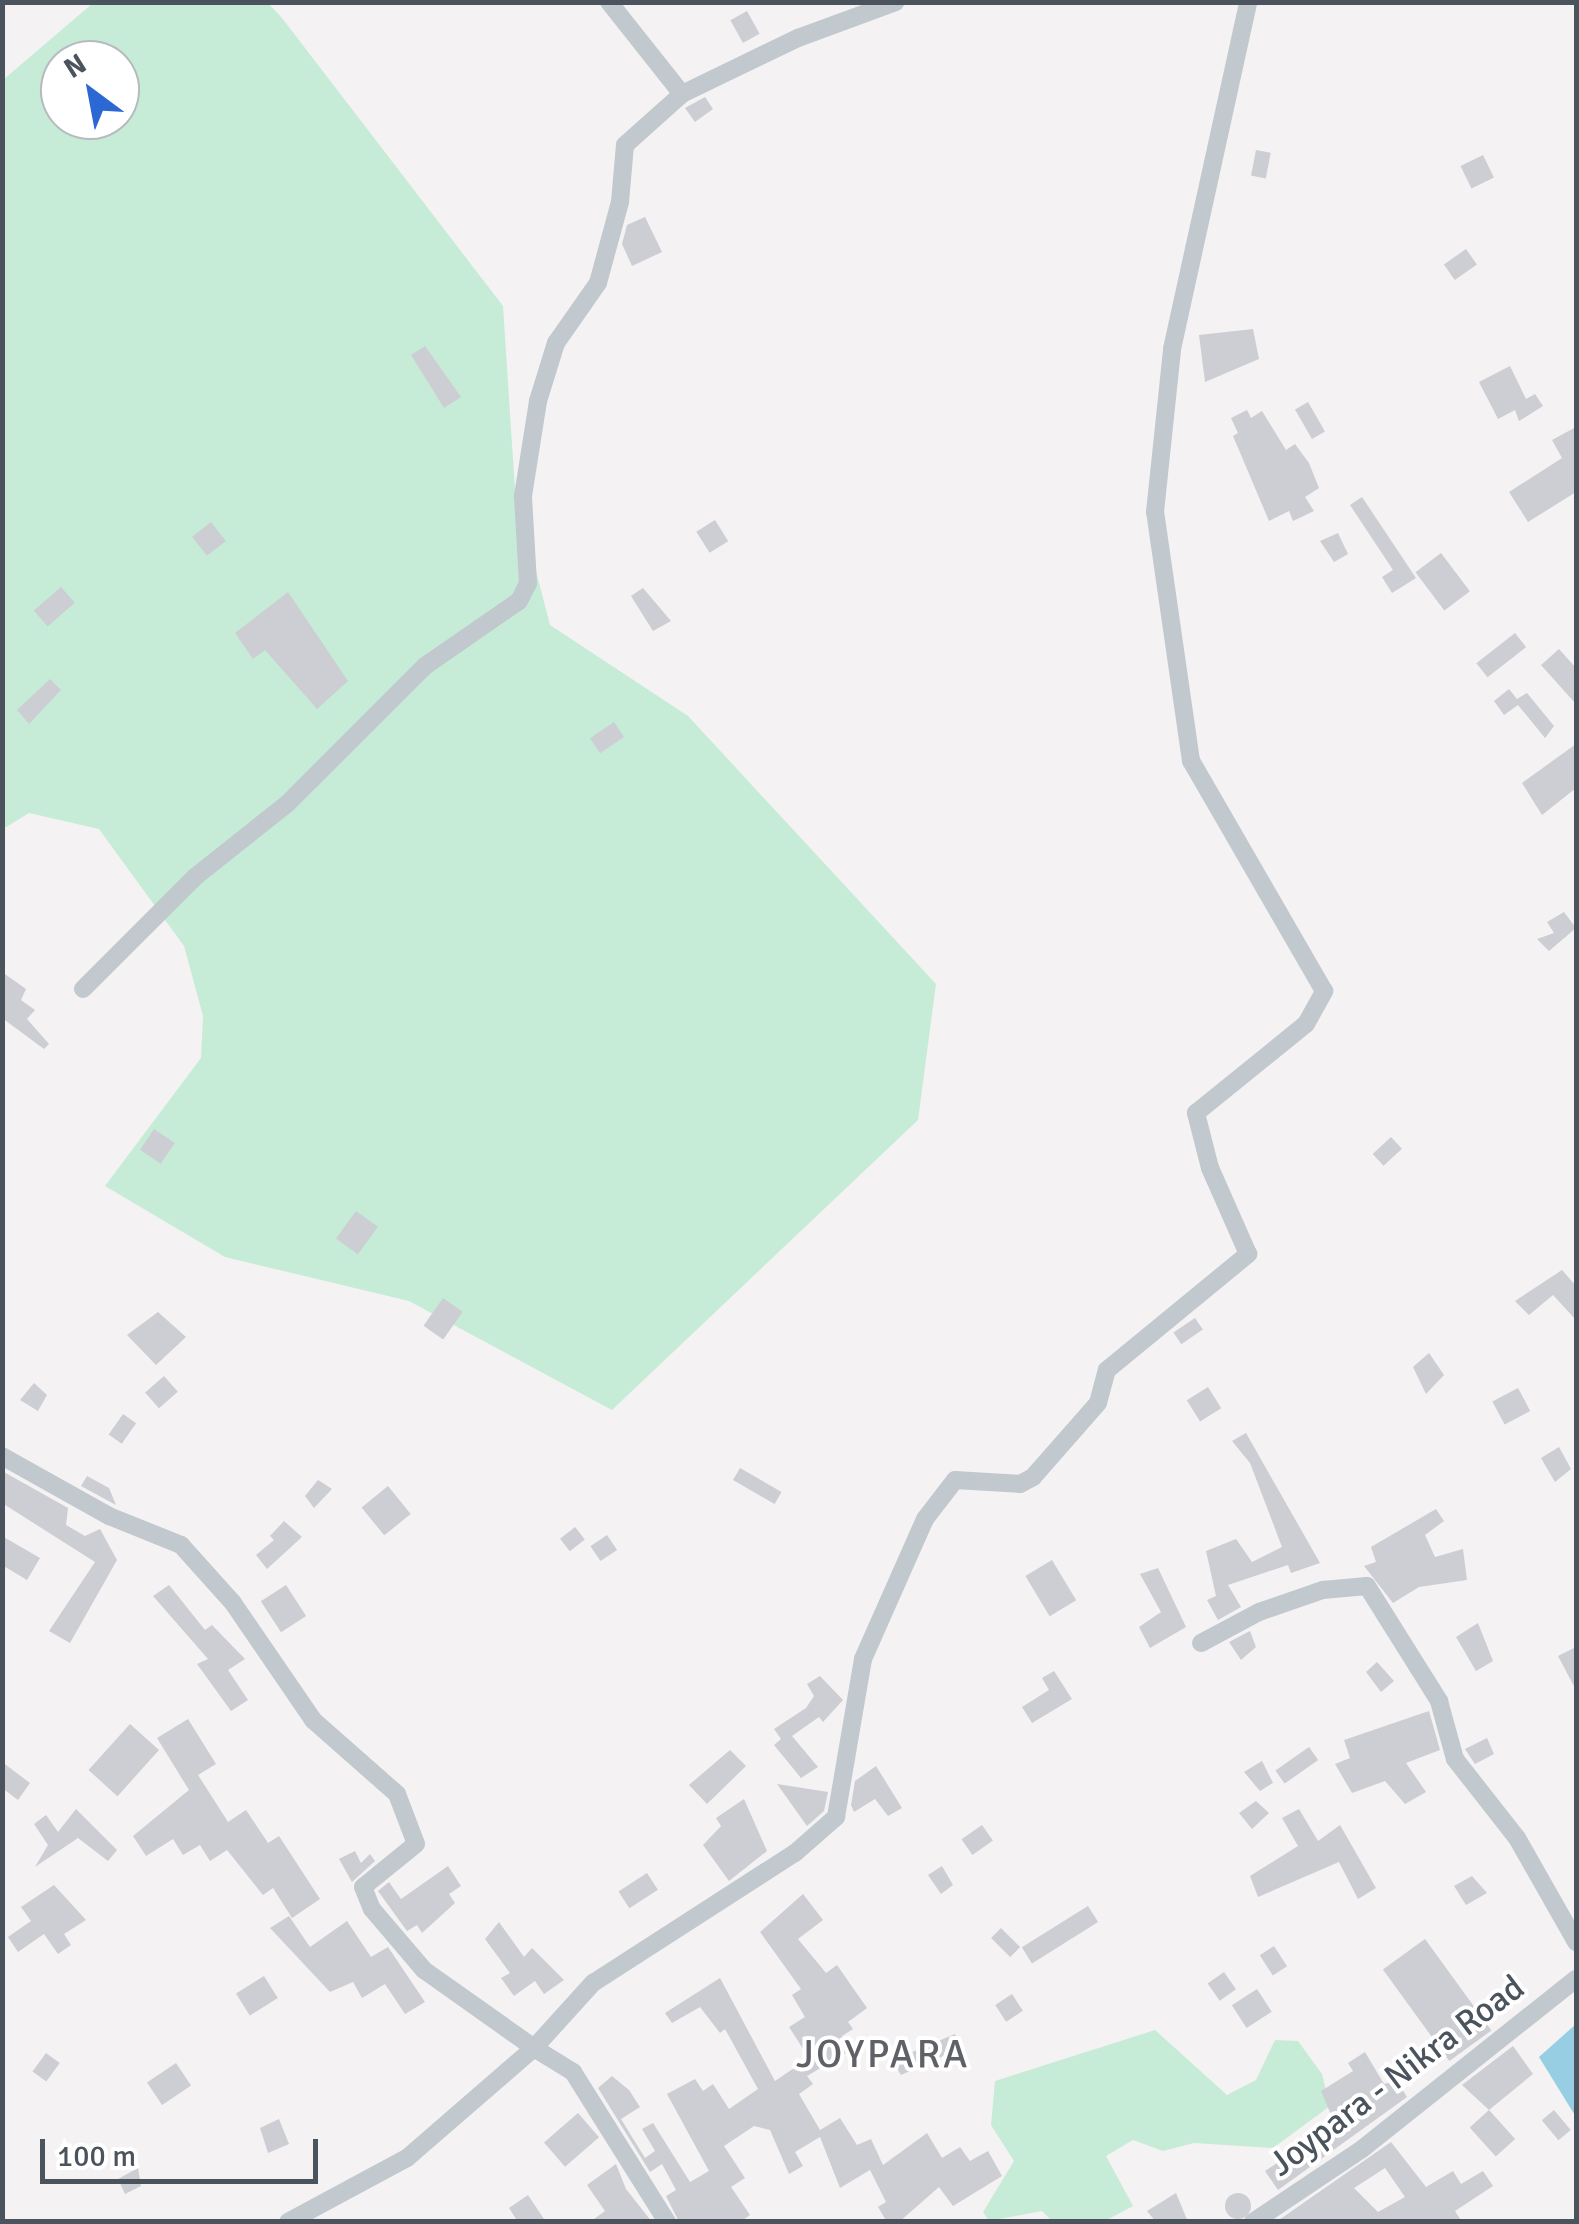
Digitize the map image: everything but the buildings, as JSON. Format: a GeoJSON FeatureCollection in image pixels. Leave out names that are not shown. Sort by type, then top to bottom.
{"type":"FeatureCollection","features":[{"type":"Feature","properties":{"kind":"street"},"geometry":{"type":"LineString","coordinates":[[609,2],[682,94]]}},
{"type":"Feature","properties":{"kind":"street"},"geometry":{"type":"LineString","coordinates":[[82,989],[196,877],[288,803],[425,666],[519,602],[528,583],[523,496],[538,401],[556,343],[598,283],[620,202],[625,145],[682,94],[798,38],[896,2]]}},
{"type":"Feature","properties":{"kind":"street"},"geometry":{"type":"LineString","coordinates":[[288,2222],[407,2158],[534,2048],[593,1984],[796,1853],[836,1817],[863,1659],[941,1492],[955,1480],[1020,1484],[1033,1477],[1098,1403],[1107,1370],[1248,1254],[1210,1168],[1196,1114],[1306,1024],[1324,991],[1192,762],[1154,512],[1172,349],[1248,2]]}},
{"type":"Feature","properties":{"kind":"street"},"geometry":{"type":"LineString","coordinates":[[2,1456],[110,1516],[182,1545],[234,1603],[313,1720],[398,1794],[416,1844],[364,1887],[372,1908],[424,1970],[573,2072],[667,2222]]}},
{"type":"Feature","properties":{"kind":"street"},"geometry":{"type":"LineString","coordinates":[[1201,1642],[1275,1606],[1322,1590],[1367,1586],[1439,1701],[1455,1759],[1517,1838],[1576,1942]]}},
{"type":"Feature","properties":{"kind":"street","name":"Joypara - Nikra Road"},"geometry":{"type":"LineString","coordinates":[[1253,2222],[1376,2138],[1576,1979]]}},
{"type":"Feature","properties":{"kind":"green space"},"geometry":{"type":"Polygon","coordinates":[[[93,3],[268,3],[503,306],[515,490],[550,625],[688,716],[936,984],[918,1120],[612,1410],[409,1301],[225,1257],[105,1186],[201,1058],[203,1016],[184,946],[99,829],[29,813],[3,829],[3,80],[40,48],[40,140],[140,140],[140,40],[50,40],[93,3]]]}},
{"type":"Feature","properties":{"kind":"green space"},"geometry":{"type":"Polygon","coordinates":[[[1155,2030],[1227,2095],[1256,2080],[1275,2040],[1298,2041],[1322,2074],[1330,2106],[1273,2148],[1194,2143],[1163,2151],[1133,2140],[1106,2156],[1133,2206],[1105,2221],[1052,2221],[1042,2211],[989,2221],[983,2212],[1014,2161],[991,2125],[995,2081],[1155,2030]]]}},
{"type":"Feature","properties":{"kind":"water"},"geometry":{"type":"Polygon","coordinates":[[[1576,2024],[1576,2117],[1539,2057],[1576,2024]]]}},
{"type":"Feature","properties":{"kind":"district","name":"JOYPARA"},"geometry":{"type":"Point","coordinates":[883,2054]}}]}
